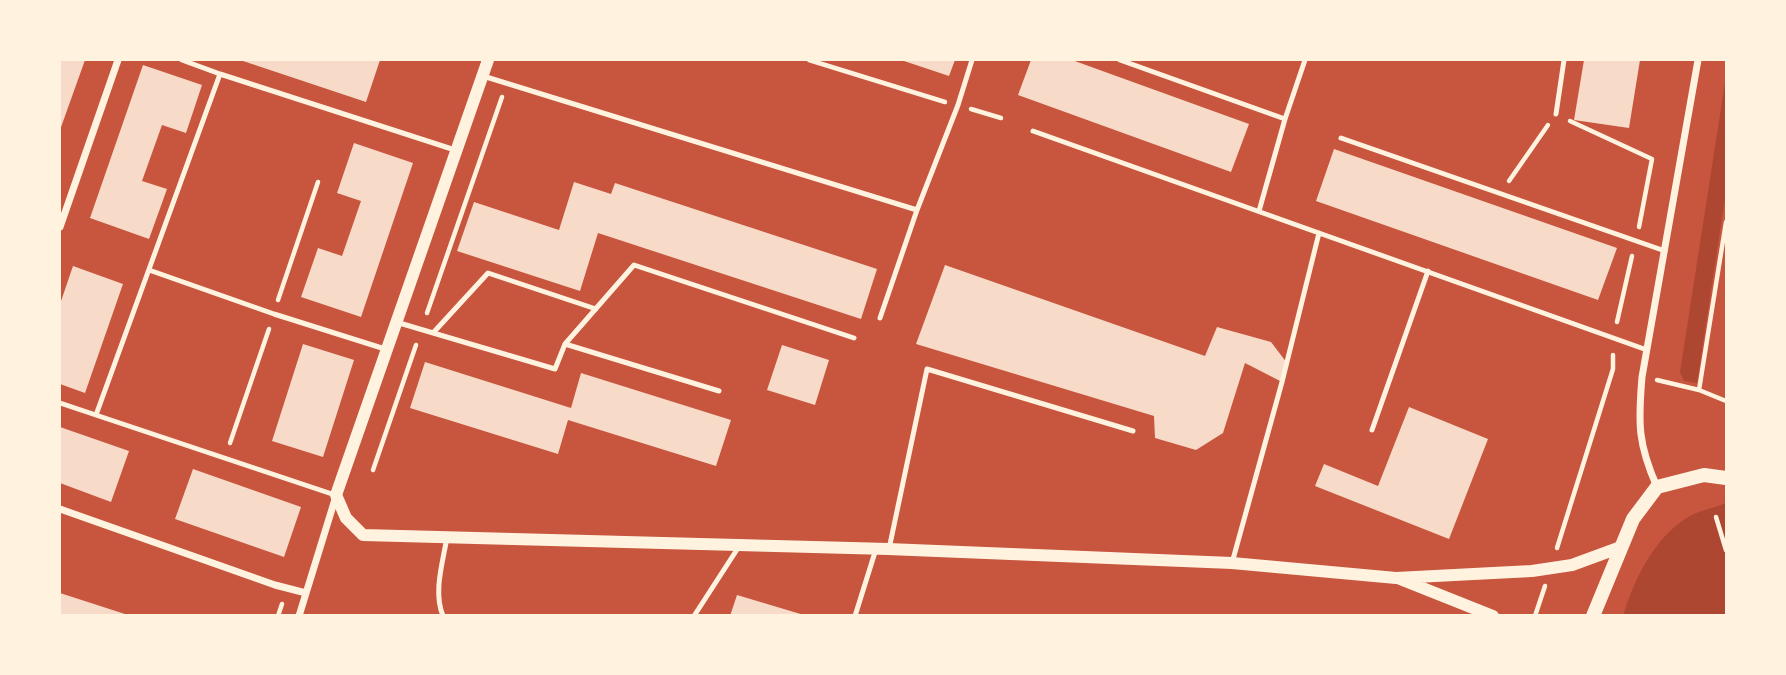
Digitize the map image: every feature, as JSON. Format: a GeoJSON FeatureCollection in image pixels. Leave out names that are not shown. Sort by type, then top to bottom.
{"type":"FeatureCollection","features":[{"type":"Feature","properties":{"kind":"main road"},"geometry":{"type":"LineString","coordinates":[[1592,615],[1633,519],[1657,487],[1704,475],[1727,478]]}},
{"type":"Feature","properties":{"kind":"street"},"geometry":{"type":"LineString","coordinates":[[60,227],[118,60]]}},
{"type":"Feature","properties":{"kind":"street"},"geometry":{"type":"LineString","coordinates":[[299,615],[336,495],[488,60]]}},
{"type":"Feature","properties":{"kind":"street"},"geometry":{"type":"LineString","coordinates":[[1657,487],[1640,438],[1639,408],[1699,60]]}},
{"type":"Feature","properties":{"kind":"street"},"geometry":{"type":"LineString","coordinates":[[336,495],[346,518],[363,535],[883,549],[1232,563],[1396,578],[1532,571],[1572,565],[1621,548]]}},
{"type":"Feature","properties":{"kind":"street"},"geometry":{"type":"LineString","coordinates":[[60,509],[306,593]]}},
{"type":"Feature","properties":{"kind":"street"},"geometry":{"type":"LineString","coordinates":[[1396,578],[1493,615]]}},
{"type":"Feature","properties":{"kind":"lane"},"geometry":{"type":"LineString","coordinates":[[182,60],[456,150]]}},
{"type":"Feature","properties":{"kind":"lane"},"geometry":{"type":"LineString","coordinates":[[880,318],[917,210],[958,106],[972,60]]}},
{"type":"Feature","properties":{"kind":"lane"},"geometry":{"type":"LineString","coordinates":[[1121,60],[1285,119]]}},
{"type":"Feature","properties":{"kind":"lane"},"geometry":{"type":"LineString","coordinates":[[1259,211],[1305,60]]}},
{"type":"Feature","properties":{"kind":"lane"},"geometry":{"type":"LineString","coordinates":[[1556,114],[1564,60]]}},
{"type":"Feature","properties":{"kind":"lane"},"geometry":{"type":"LineString","coordinates":[[96,415],[220,74]]}},
{"type":"Feature","properties":{"kind":"lane"},"geometry":{"type":"LineString","coordinates":[[483,76],[917,210]]}},
{"type":"Feature","properties":{"kind":"lane"},"geometry":{"type":"LineString","coordinates":[[1033,131],[1647,350]]}},
{"type":"Feature","properties":{"kind":"lane"},"geometry":{"type":"LineString","coordinates":[[1341,138],[1665,251]]}},
{"type":"Feature","properties":{"kind":"lane"},"geometry":{"type":"LineString","coordinates":[[1232,563],[1282,382],[1319,233]]}},
{"type":"Feature","properties":{"kind":"lane"},"geometry":{"type":"LineString","coordinates":[[396,322],[555,369],[565,344],[634,265],[854,338]]}},
{"type":"Feature","properties":{"kind":"lane"},"geometry":{"type":"LineString","coordinates":[[149,270],[386,350]]}},
{"type":"Feature","properties":{"kind":"lane"},"geometry":{"type":"LineString","coordinates":[[1372,430],[1428,271]]}},
{"type":"Feature","properties":{"kind":"lane"},"geometry":{"type":"LineString","coordinates":[[433,333],[488,273],[596,309]]}},
{"type":"Feature","properties":{"kind":"lane"},"geometry":{"type":"LineString","coordinates":[[565,344],[719,391]]}},
{"type":"Feature","properties":{"kind":"lane"},"geometry":{"type":"LineString","coordinates":[[855,615],[883,549],[927,369],[1133,431]]}},
{"type":"Feature","properties":{"kind":"lane"},"geometry":{"type":"LineString","coordinates":[[60,402],[336,495]]}},
{"type":"Feature","properties":{"kind":"lane"},"geometry":{"type":"LineString","coordinates":[[443,615],[439,606],[439,580],[446,537]]}},
{"type":"Feature","properties":{"kind":"lane"},"geometry":{"type":"LineString","coordinates":[[694,615],[739,546]]}},
{"type":"Feature","properties":{"kind":"path"},"geometry":{"type":"LineString","coordinates":[[809,60],[1001,118]]}},
{"type":"Feature","properties":{"kind":"path"},"geometry":{"type":"LineString","coordinates":[[425,319],[506,85]]}},
{"type":"Feature","properties":{"kind":"path"},"geometry":{"type":"LineString","coordinates":[[1500,194],[1556,114],[1652,159],[1613,337],[1613,369],[1535,615]]}},
{"type":"Feature","properties":{"kind":"path"},"geometry":{"type":"LineString","coordinates":[[1699,390],[1727,222]]}},
{"type":"Feature","properties":{"kind":"path"},"geometry":{"type":"LineString","coordinates":[[373,470],[416,345]]}},
{"type":"Feature","properties":{"kind":"path"},"geometry":{"type":"LineString","coordinates":[[1613,369],[1699,390],[1727,401]]}},
{"type":"Feature","properties":{"kind":"path"},"geometry":{"type":"LineString","coordinates":[[1716,517],[1727,550]]}},
{"type":"Feature","properties":{"kind":"shaded area"},"geometry":{"type":"Polygon","coordinates":[[[1726,76],[1726,192],[1697,383],[1684,381],[1680,372],[1726,76]]]}},
{"type":"Feature","properties":{"kind":"shaded area"},"geometry":{"type":"Polygon","coordinates":[[[1726,503],[1726,615],[1623,616],[1639,575],[1663,538],[1689,516],[1726,503]]]}},
{"type":"Feature","properties":{"kind":"building"},"geometry":{"type":"Polygon","coordinates":[[[60,60],[85,60],[60,130],[60,60]]]}},
{"type":"Feature","properties":{"kind":"building"},"geometry":{"type":"Polygon","coordinates":[[[240,60],[380,60],[366,102],[240,60]]]}},
{"type":"Feature","properties":{"kind":"building"},"geometry":{"type":"Polygon","coordinates":[[[901,60],[955,60],[949,76],[901,60]]]}},
{"type":"Feature","properties":{"kind":"building"},"geometry":{"type":"Polygon","coordinates":[[[1031,60],[1072,60],[1249,124],[1231,172],[1018,95],[1031,60]]]}},
{"type":"Feature","properties":{"kind":"building"},"geometry":{"type":"Polygon","coordinates":[[[1584,60],[1640,60],[1629,128],[1574,120],[1584,60]]]}},
{"type":"Feature","properties":{"kind":"building"},"geometry":{"type":"Polygon","coordinates":[[[143,65],[202,85],[186,133],[162,125],[142,181],[167,189],[149,239],[90,218],[143,65]]]}},
{"type":"Feature","properties":{"kind":"building"},"geometry":{"type":"Polygon","coordinates":[[[354,143],[413,163],[361,317],[301,297],[318,248],[342,256],[361,201],[337,193],[354,143]]]}},
{"type":"Feature","properties":{"kind":"building"},"geometry":{"type":"Polygon","coordinates":[[[1334,149],[1617,248],[1598,300],[1316,201],[1334,149]]]}},
{"type":"Feature","properties":{"kind":"building"},"geometry":{"type":"Polygon","coordinates":[[[574,182],[611,194],[615,183],[877,269],[861,319],[598,233],[580,291],[457,251],[474,202],[559,230],[574,182]]]}},
{"type":"Feature","properties":{"kind":"building"},"geometry":{"type":"Polygon","coordinates":[[[945,265],[1205,356],[1217,327],[1271,342],[1287,363],[1282,382],[1245,363],[1223,433],[1196,450],[1155,438],[1154,416],[916,344],[945,265]]]}},
{"type":"Feature","properties":{"kind":"building"},"geometry":{"type":"Polygon","coordinates":[[[73,266],[123,284],[85,393],[60,384],[60,304],[73,266]]]}},
{"type":"Feature","properties":{"kind":"building"},"geometry":{"type":"Polygon","coordinates":[[[303,344],[354,360],[323,457],[272,441],[303,344]]]}},
{"type":"Feature","properties":{"kind":"building"},"geometry":{"type":"Polygon","coordinates":[[[782,345],[829,360],[815,405],[767,390],[782,345]]]}},
{"type":"Feature","properties":{"kind":"building"},"geometry":{"type":"Polygon","coordinates":[[[425,362],[571,408],[581,373],[731,420],[716,466],[568,420],[558,454],[410,408],[425,362]]]}},
{"type":"Feature","properties":{"kind":"building"},"geometry":{"type":"Polygon","coordinates":[[[1409,407],[1488,439],[1449,539],[1315,486],[1324,464],[1378,486],[1409,407]]]}},
{"type":"Feature","properties":{"kind":"building"},"geometry":{"type":"Polygon","coordinates":[[[60,427],[129,451],[111,502],[60,483],[60,427]]]}},
{"type":"Feature","properties":{"kind":"building"},"geometry":{"type":"Polygon","coordinates":[[[193,469],[301,507],[284,557],[175,519],[193,469]]]}},
{"type":"Feature","properties":{"kind":"building"},"geometry":{"type":"Polygon","coordinates":[[[60,593],[128,615],[128,616],[60,616],[60,593]]]}},
{"type":"Feature","properties":{"kind":"building"},"geometry":{"type":"Polygon","coordinates":[[[737,595],[804,615],[804,616],[730,616],[737,595]]]}}]}
